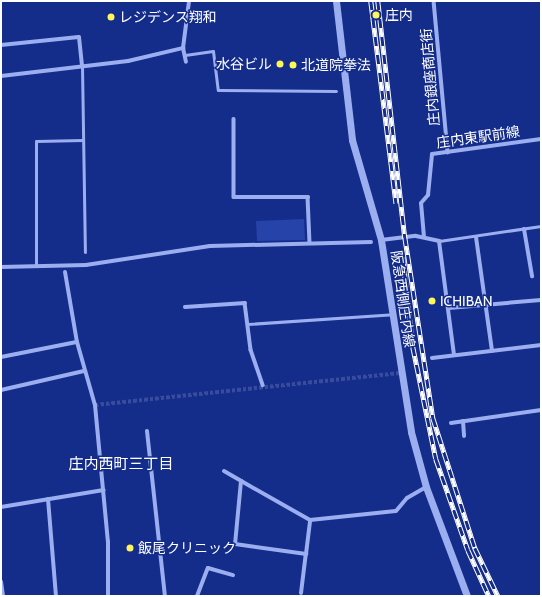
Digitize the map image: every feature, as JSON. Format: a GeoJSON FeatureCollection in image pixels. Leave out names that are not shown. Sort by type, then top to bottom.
{"type":"FeatureCollection","features":[{"type":"Feature","properties":{"kind":"street"},"geometry":{"type":"LineString","coordinates":[[186,62],[183,48],[188,1]]}},
{"type":"Feature","properties":{"kind":"street","name":"阪急西側庄内線"},"geometry":{"type":"LineString","coordinates":[[336,1],[352,140],[381,240],[411,432],[426,487],[467,596]]}},
{"type":"Feature","properties":{"kind":"street","name":"庄内銀座商店街"},"geometry":{"type":"LineString","coordinates":[[434,1],[448,152]]}},
{"type":"Feature","properties":{"kind":"street"},"geometry":{"type":"LineString","coordinates":[[1,45],[79,37],[82,66]]}},
{"type":"Feature","properties":{"kind":"street"},"geometry":{"type":"LineString","coordinates":[[1,76],[128,61],[183,48]]}},
{"type":"Feature","properties":{"kind":"street"},"geometry":{"type":"LineString","coordinates":[[234,119],[234,197],[308,197],[310,243]]}},
{"type":"Feature","properties":{"kind":"street","name":"庄内東駅前線"},"geometry":{"type":"LineString","coordinates":[[424,237],[421,203],[428,195],[432,154],[541,140]]}},
{"type":"Feature","properties":{"kind":"street"},"geometry":{"type":"LineString","coordinates":[[524,229],[532,276]]}},
{"type":"Feature","properties":{"kind":"street"},"geometry":{"type":"LineString","coordinates":[[381,240],[424,237],[439,241],[454,355]]}},
{"type":"Feature","properties":{"kind":"street"},"geometry":{"type":"LineString","coordinates":[[476,237],[487,305],[492,351]]}},
{"type":"Feature","properties":{"kind":"street"},"geometry":{"type":"LineString","coordinates":[[1,267],[36,264],[65,265],[210,246],[371,242]]}},
{"type":"Feature","properties":{"kind":"street"},"geometry":{"type":"LineString","coordinates":[[65,265],[77,342],[94,405],[104,490],[108,596]]}},
{"type":"Feature","properties":{"kind":"street"},"geometry":{"type":"LineString","coordinates":[[449,308],[541,300]]}},
{"type":"Feature","properties":{"kind":"street"},"geometry":{"type":"LineString","coordinates":[[185,307],[245,303],[251,350],[263,385]]}},
{"type":"Feature","properties":{"kind":"street"},"geometry":{"type":"LineString","coordinates":[[1,357],[77,342]]}},
{"type":"Feature","properties":{"kind":"street"},"geometry":{"type":"LineString","coordinates":[[432,358],[541,345]]}},
{"type":"Feature","properties":{"kind":"street"},"geometry":{"type":"LineString","coordinates":[[1,390],[84,371]]}},
{"type":"Feature","properties":{"kind":"street"},"geometry":{"type":"LineString","coordinates":[[451,423],[541,410]]}},
{"type":"Feature","properties":{"kind":"street"},"geometry":{"type":"LineString","coordinates":[[463,421],[464,436]]}},
{"type":"Feature","properties":{"kind":"street"},"geometry":{"type":"LineString","coordinates":[[146,431],[166,596]]}},
{"type":"Feature","properties":{"kind":"street"},"geometry":{"type":"LineString","coordinates":[[224,471],[310,520],[396,511],[407,498],[426,487]]}},
{"type":"Feature","properties":{"kind":"street"},"geometry":{"type":"LineString","coordinates":[[241,481],[234,544],[306,554]]}},
{"type":"Feature","properties":{"kind":"street"},"geometry":{"type":"LineString","coordinates":[[1,507],[104,490]]}},
{"type":"Feature","properties":{"kind":"street"},"geometry":{"type":"LineString","coordinates":[[48,499],[56,596]]}},
{"type":"Feature","properties":{"kind":"street"},"geometry":{"type":"LineString","coordinates":[[301,594],[310,520]]}},
{"type":"Feature","properties":{"kind":"street"},"geometry":{"type":"LineString","coordinates":[[197,596],[208,568],[233,574]]}},
{"type":"Feature","properties":{"kind":"lane"},"geometry":{"type":"LineString","coordinates":[[184,55],[213,51],[218,90],[336,91]]}},
{"type":"Feature","properties":{"kind":"lane"},"geometry":{"type":"LineString","coordinates":[[82,66],[85,252]]}},
{"type":"Feature","properties":{"kind":"lane"},"geometry":{"type":"LineString","coordinates":[[36,264],[36,141],[83,140]]}},
{"type":"Feature","properties":{"kind":"lane"},"geometry":{"type":"LineString","coordinates":[[439,241],[476,237],[541,226]]}},
{"type":"Feature","properties":{"kind":"lane"},"geometry":{"type":"LineString","coordinates":[[248,324],[393,314]]}},
{"type":"Feature","properties":{"kind":"lane"},"geometry":{"type":"LineString","coordinates":[[1,581],[3,596]]}},
{"type":"Feature","properties":{"kind":"shaded area"},"geometry":{"type":"Polygon","coordinates":[[[304,219],[305,240],[257,241],[256,221],[304,219]]]}},
{"type":"Feature","properties":{"kind":"tunnel"},"geometry":{"type":"LineString","coordinates":[[95,405],[400,373]]}},
{"type":"Feature","properties":{"kind":"railway"},"geometry":{"type":"LineString","coordinates":[[371,1],[396,203]]}},
{"type":"Feature","properties":{"kind":"railway"},"geometry":{"type":"LineString","coordinates":[[378,1],[405,237],[433,418],[475,548],[498,596]]}},
{"type":"Feature","properties":{"kind":"railway"},"geometry":{"type":"LineString","coordinates":[[403,257],[413,347],[436,459],[468,550],[489,596]]}},
{"type":"Feature","properties":{"kind":"place","name":"庄内"},"geometry":{"type":"Point","coordinates":[376,15]}},
{"type":"Feature","properties":{"kind":"place","name":"レジデンス翔和"},"geometry":{"type":"Point","coordinates":[111,17]}},
{"type":"Feature","properties":{"kind":"place","name":"水谷ビル"},"geometry":{"type":"Point","coordinates":[280,64]}},
{"type":"Feature","properties":{"kind":"place","name":"北道院拳法"},"geometry":{"type":"Point","coordinates":[293,65]}},
{"type":"Feature","properties":{"kind":"place","name":"ICHIBAN"},"geometry":{"type":"Point","coordinates":[432,301]}},
{"type":"Feature","properties":{"kind":"place","name":"飯尾クリニック"},"geometry":{"type":"Point","coordinates":[130,548]}},
{"type":"Feature","properties":{"kind":"district","name":"庄内西町三丁目"},"geometry":{"type":"Point","coordinates":[121,465]}}]}
